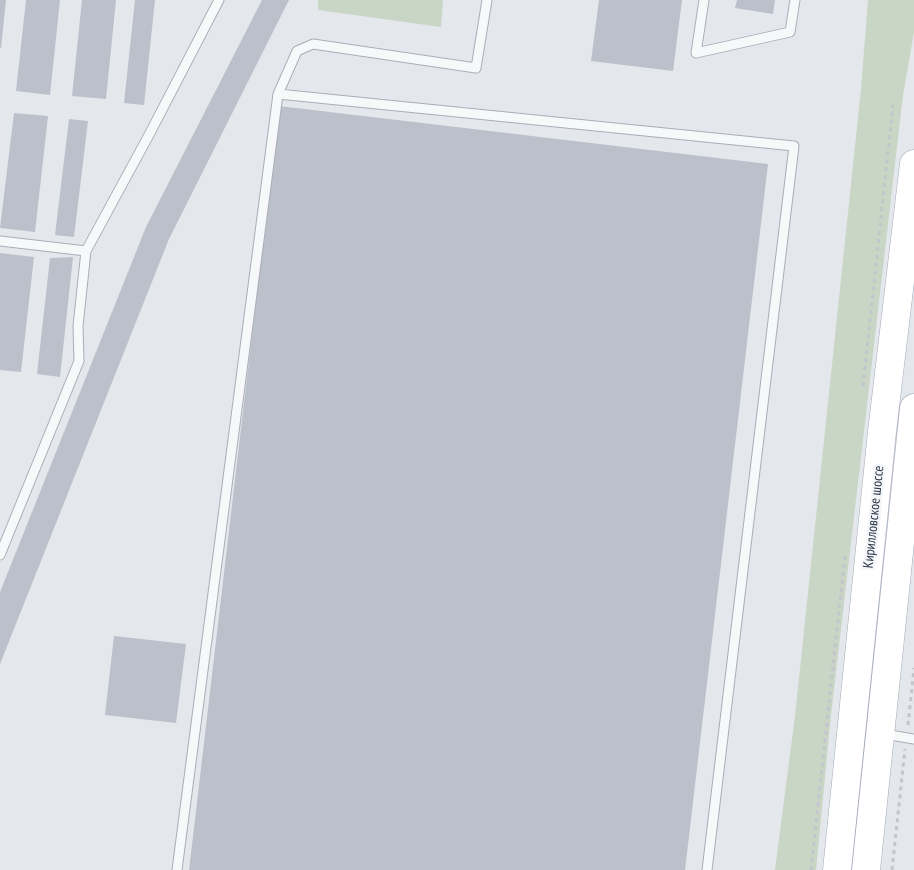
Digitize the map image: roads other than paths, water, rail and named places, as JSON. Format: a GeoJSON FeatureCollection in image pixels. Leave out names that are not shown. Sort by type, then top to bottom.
{"type":"FeatureCollection","features":[{"type":"Feature","properties":{"kind":"main road","name":"Кирилловское шоссе"},"geometry":{"type":"LineString","coordinates":[[837,870],[882,432],[914,164]]}},
{"type":"Feature","properties":{"kind":"main road","name":"Кирилловское шоссе"},"geometry":{"type":"LineString","coordinates":[[866,870],[900,737],[914,408]]}},
{"type":"Feature","properties":{"kind":"lane"},"geometry":{"type":"LineString","coordinates":[[0,555],[79,361],[78,326],[86,251],[219,0]]}},
{"type":"Feature","properties":{"kind":"lane"},"geometry":{"type":"LineString","coordinates":[[177,870],[278,94],[297,51],[313,44],[476,68],[487,0]]}},
{"type":"Feature","properties":{"kind":"lane"},"geometry":{"type":"LineString","coordinates":[[704,0],[696,53],[790,32],[795,0]]}},
{"type":"Feature","properties":{"kind":"lane"},"geometry":{"type":"LineString","coordinates":[[278,94],[794,146],[707,870]]}},
{"type":"Feature","properties":{"kind":"lane"},"geometry":{"type":"LineString","coordinates":[[0,241],[86,251]]}}]}
